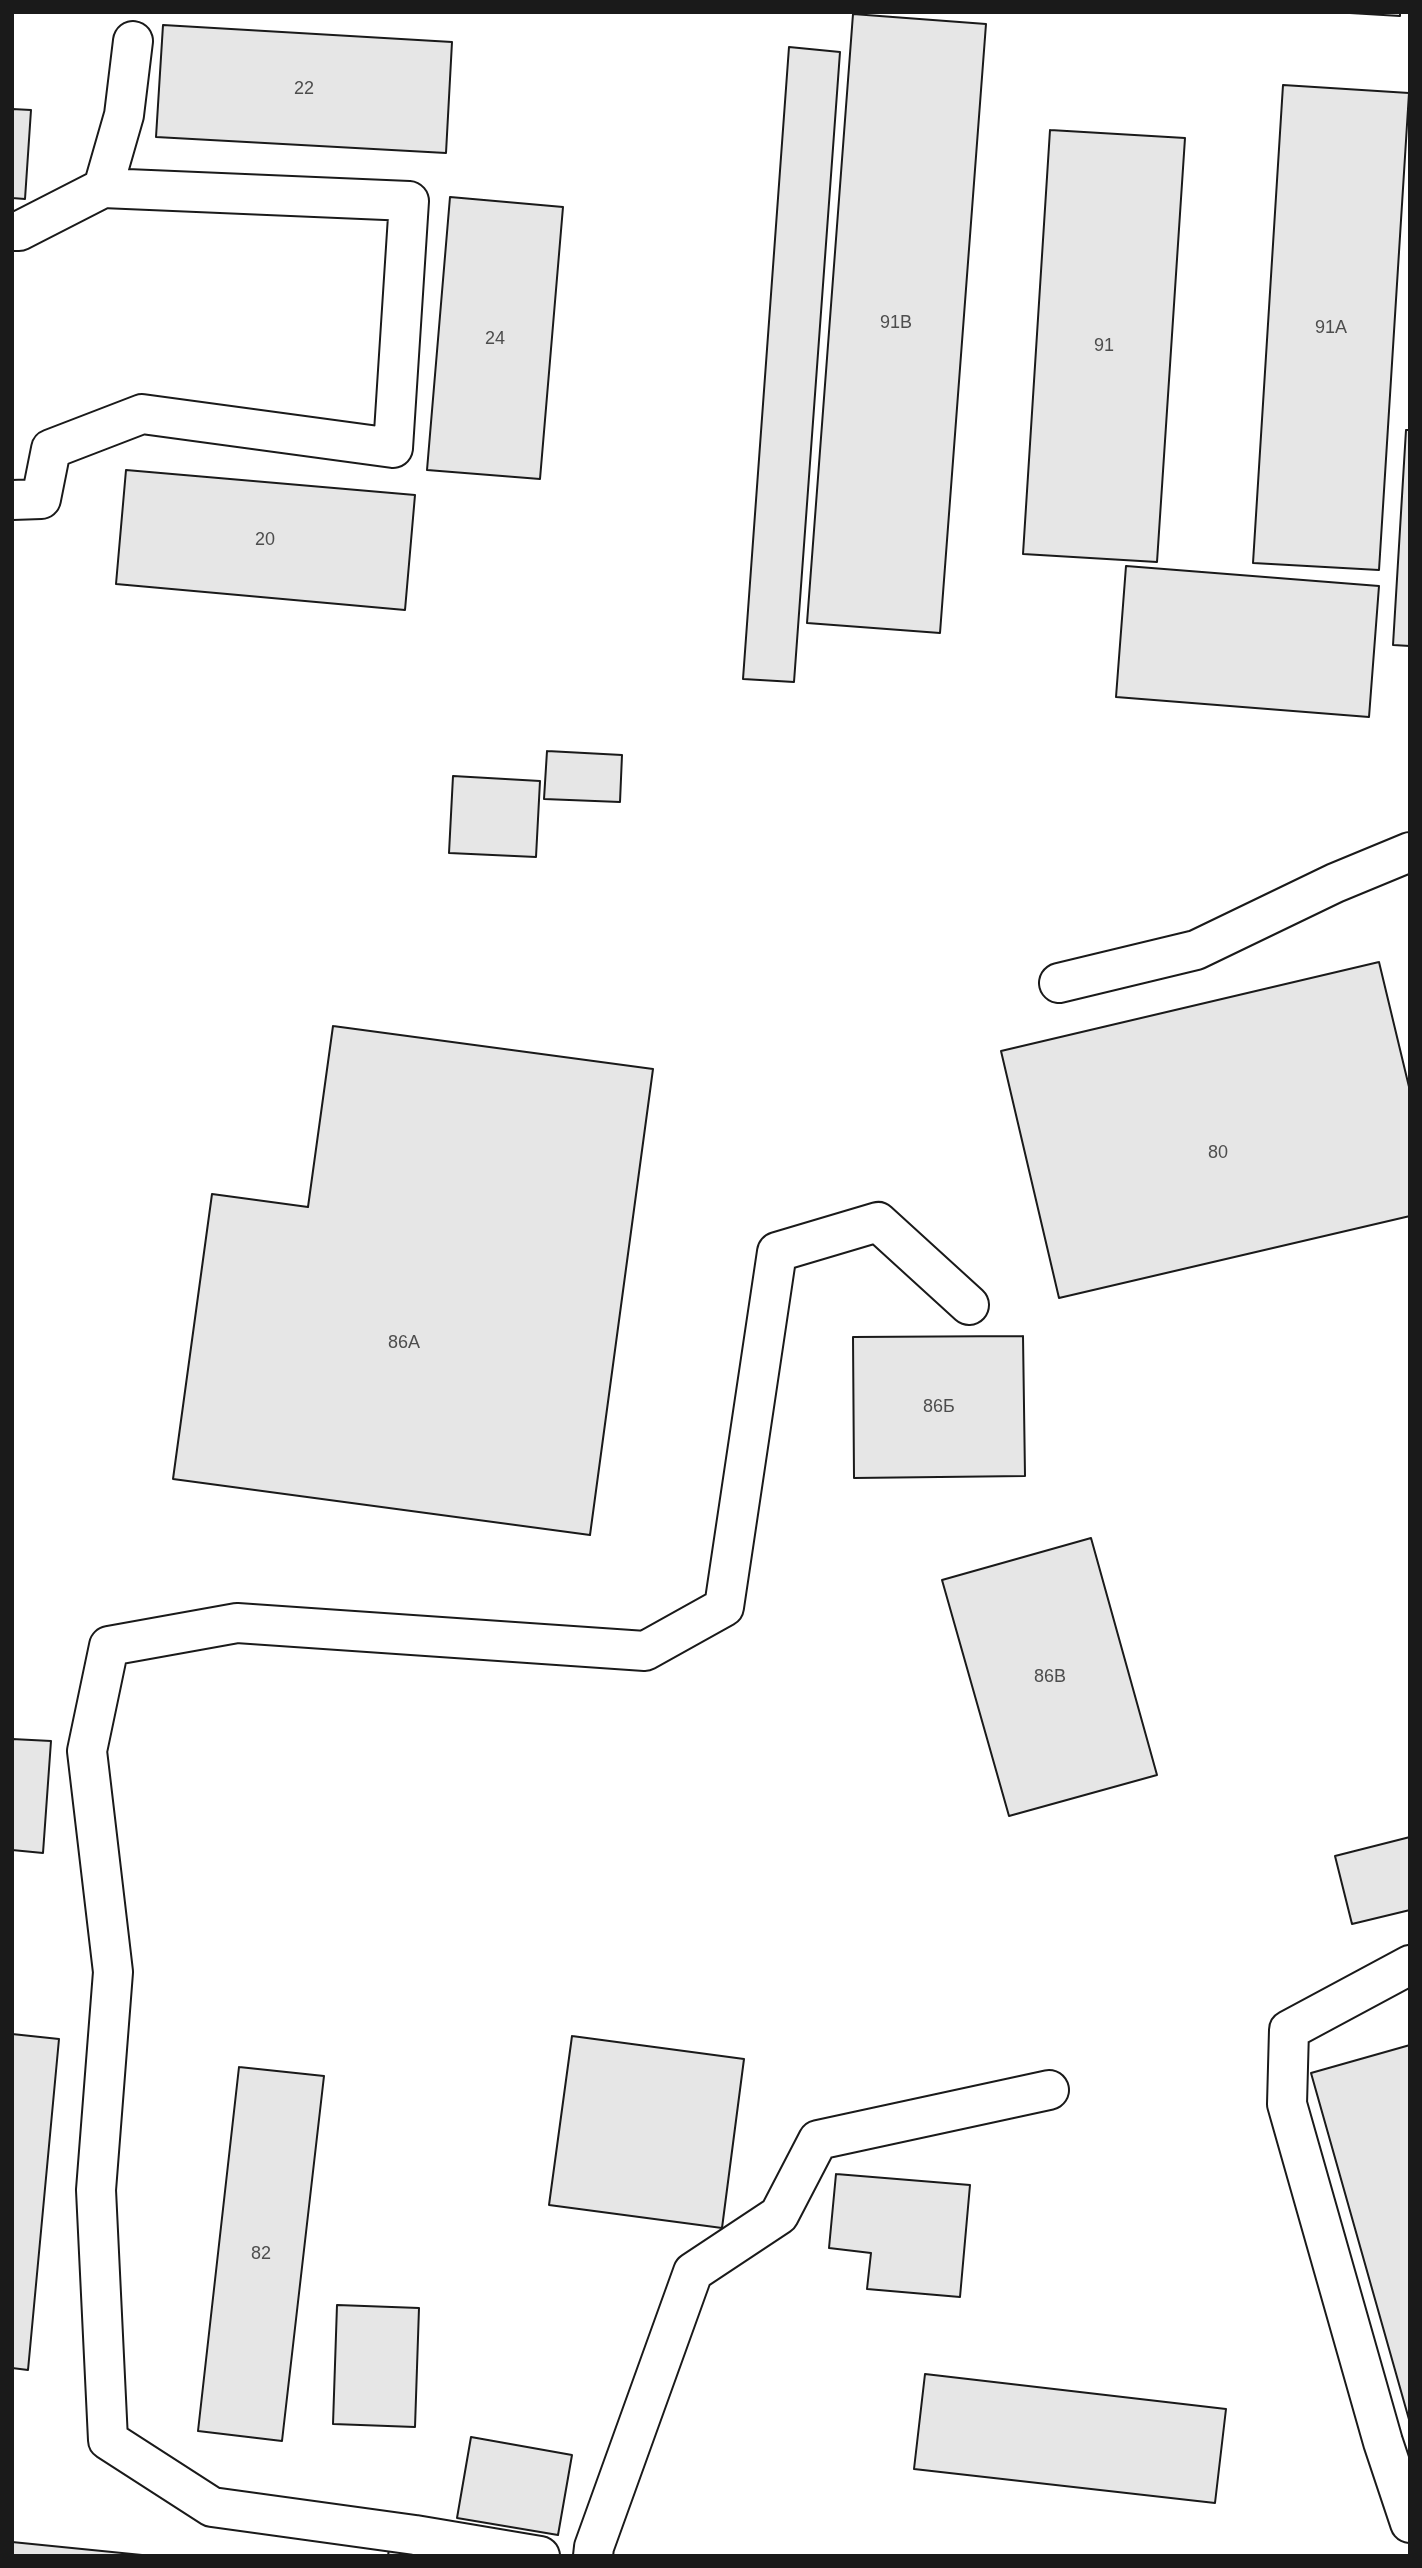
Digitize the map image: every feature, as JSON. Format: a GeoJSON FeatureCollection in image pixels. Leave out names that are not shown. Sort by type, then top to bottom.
{"type":"FeatureCollection","features":[{"type":"Feature","properties":{"kind":"lane"},"geometry":{"type":"LineString","coordinates":[[103,188],[124,115],[133,41]]}},
{"type":"Feature","properties":{"kind":"lane"},"geometry":{"type":"LineString","coordinates":[[12,231],[19,231],[103,188],[409,201],[393,449],[142,414],[51,449],[41,499],[12,500]]}},
{"type":"Feature","properties":{"kind":"lane"},"geometry":{"type":"LineString","coordinates":[[1059,983],[1196,950],[1335,883],[1410,852]]}},
{"type":"Feature","properties":{"kind":"lane"},"geometry":{"type":"LineString","coordinates":[[540,2556],[415,2535],[212,2507],[107,2440],[96,2190],[113,1972],[87,1751],[109,1646],[237,1623],[645,1651],[724,1607],[777,1252],[878,1222],[969,1305]]}},
{"type":"Feature","properties":{"kind":"lane"},"geometry":{"type":"LineString","coordinates":[[1410,1965],[1289,2030],[1287,2104],[1383,2442],[1410,2523]]}},
{"type":"Feature","properties":{"kind":"lane"},"geometry":{"type":"LineString","coordinates":[[593,2556],[693,2272],[779,2215],[818,2140],[1049,2090]]}},
{"type":"Feature","properties":{"kind":"building"},"geometry":{"type":"Polygon","coordinates":[[[1333,12],[1400,12],[1400,16],[1333,12]]]}},
{"type":"Feature","properties":{"kind":"building"},"geometry":{"type":"Polygon","coordinates":[[[853,14],[986,24],[940,633],[807,623],[853,14]]]}},
{"type":"Feature","properties":{"kind":"building"},"geometry":{"type":"Polygon","coordinates":[[[163,25],[452,42],[446,153],[156,137],[163,25]]]}},
{"type":"Feature","properties":{"kind":"building"},"geometry":{"type":"Polygon","coordinates":[[[789,47],[840,52],[794,682],[743,679],[789,47]]]}},
{"type":"Feature","properties":{"kind":"building"},"geometry":{"type":"Polygon","coordinates":[[[1283,85],[1409,93],[1379,570],[1253,563],[1283,85]]]}},
{"type":"Feature","properties":{"kind":"building"},"geometry":{"type":"Polygon","coordinates":[[[12,109],[31,110],[25,199],[12,198],[12,109]]]}},
{"type":"Feature","properties":{"kind":"building"},"geometry":{"type":"Polygon","coordinates":[[[1050,130],[1185,138],[1157,562],[1023,554],[1050,130]]]}},
{"type":"Feature","properties":{"kind":"building"},"geometry":{"type":"Polygon","coordinates":[[[450,197],[563,207],[540,479],[427,470],[450,197]]]}},
{"type":"Feature","properties":{"kind":"building"},"geometry":{"type":"Polygon","coordinates":[[[1406,430],[1410,430],[1410,646],[1393,645],[1406,430]]]}},
{"type":"Feature","properties":{"kind":"building"},"geometry":{"type":"Polygon","coordinates":[[[126,470],[415,495],[405,610],[116,584],[126,470]]]}},
{"type":"Feature","properties":{"kind":"building"},"geometry":{"type":"Polygon","coordinates":[[[1126,566],[1379,586],[1369,717],[1116,697],[1126,566]]]}},
{"type":"Feature","properties":{"kind":"building"},"geometry":{"type":"Polygon","coordinates":[[[547,751],[622,755],[620,802],[544,799],[547,751]]]}},
{"type":"Feature","properties":{"kind":"building"},"geometry":{"type":"Polygon","coordinates":[[[453,776],[540,781],[536,857],[449,853],[453,776]]]}},
{"type":"Feature","properties":{"kind":"building"},"geometry":{"type":"Polygon","coordinates":[[[1379,962],[1410,1091],[1410,1216],[1059,1298],[1001,1051],[1379,962]]]}},
{"type":"Feature","properties":{"kind":"building"},"geometry":{"type":"Polygon","coordinates":[[[333,1026],[653,1069],[590,1535],[173,1479],[212,1194],[308,1207],[333,1026]]]}},
{"type":"Feature","properties":{"kind":"building"},"geometry":{"type":"Polygon","coordinates":[[[1023,1336],[1025,1476],[854,1478],[853,1337],[1023,1336]]]}},
{"type":"Feature","properties":{"kind":"building"},"geometry":{"type":"Polygon","coordinates":[[[1091,1538],[1157,1775],[1009,1816],[942,1580],[1091,1538]]]}},
{"type":"Feature","properties":{"kind":"building"},"geometry":{"type":"Polygon","coordinates":[[[12,1739],[51,1741],[43,1853],[12,1850],[12,1739]]]}},
{"type":"Feature","properties":{"kind":"building"},"geometry":{"type":"Polygon","coordinates":[[[1410,1837],[1410,1910],[1352,1924],[1335,1856],[1410,1837]]]}},
{"type":"Feature","properties":{"kind":"building"},"geometry":{"type":"Polygon","coordinates":[[[12,2034],[59,2039],[28,2370],[12,2368],[12,2034]]]}},
{"type":"Feature","properties":{"kind":"building"},"geometry":{"type":"Polygon","coordinates":[[[572,2036],[744,2059],[722,2228],[549,2205],[572,2036]]]}},
{"type":"Feature","properties":{"kind":"building"},"geometry":{"type":"Polygon","coordinates":[[[1410,2045],[1410,2423],[1311,2073],[1410,2045]]]}},
{"type":"Feature","properties":{"kind":"building"},"geometry":{"type":"Polygon","coordinates":[[[239,2067],[324,2076],[282,2441],[198,2431],[239,2067]]]}},
{"type":"Feature","properties":{"kind":"building"},"geometry":{"type":"Polygon","coordinates":[[[836,2174],[970,2185],[960,2297],[867,2289],[871,2253],[829,2248],[836,2174]]]}},
{"type":"Feature","properties":{"kind":"building"},"geometry":{"type":"Polygon","coordinates":[[[337,2305],[419,2308],[415,2427],[333,2424],[337,2305]]]}},
{"type":"Feature","properties":{"kind":"building"},"geometry":{"type":"Polygon","coordinates":[[[925,2374],[1226,2409],[1215,2503],[914,2469],[925,2374]]]}},
{"type":"Feature","properties":{"kind":"building"},"geometry":{"type":"Polygon","coordinates":[[[471,2437],[572,2455],[558,2535],[457,2518],[471,2437]]]}},
{"type":"Feature","properties":{"kind":"building"},"geometry":{"type":"Polygon","coordinates":[[[12,2542],[142,2555],[12,2556],[12,2542]]]}},
{"type":"Feature","properties":{"kind":"building"},"geometry":{"type":"Polygon","coordinates":[[[389,2549],[444,2556],[388,2556],[389,2549]]]}}]}
